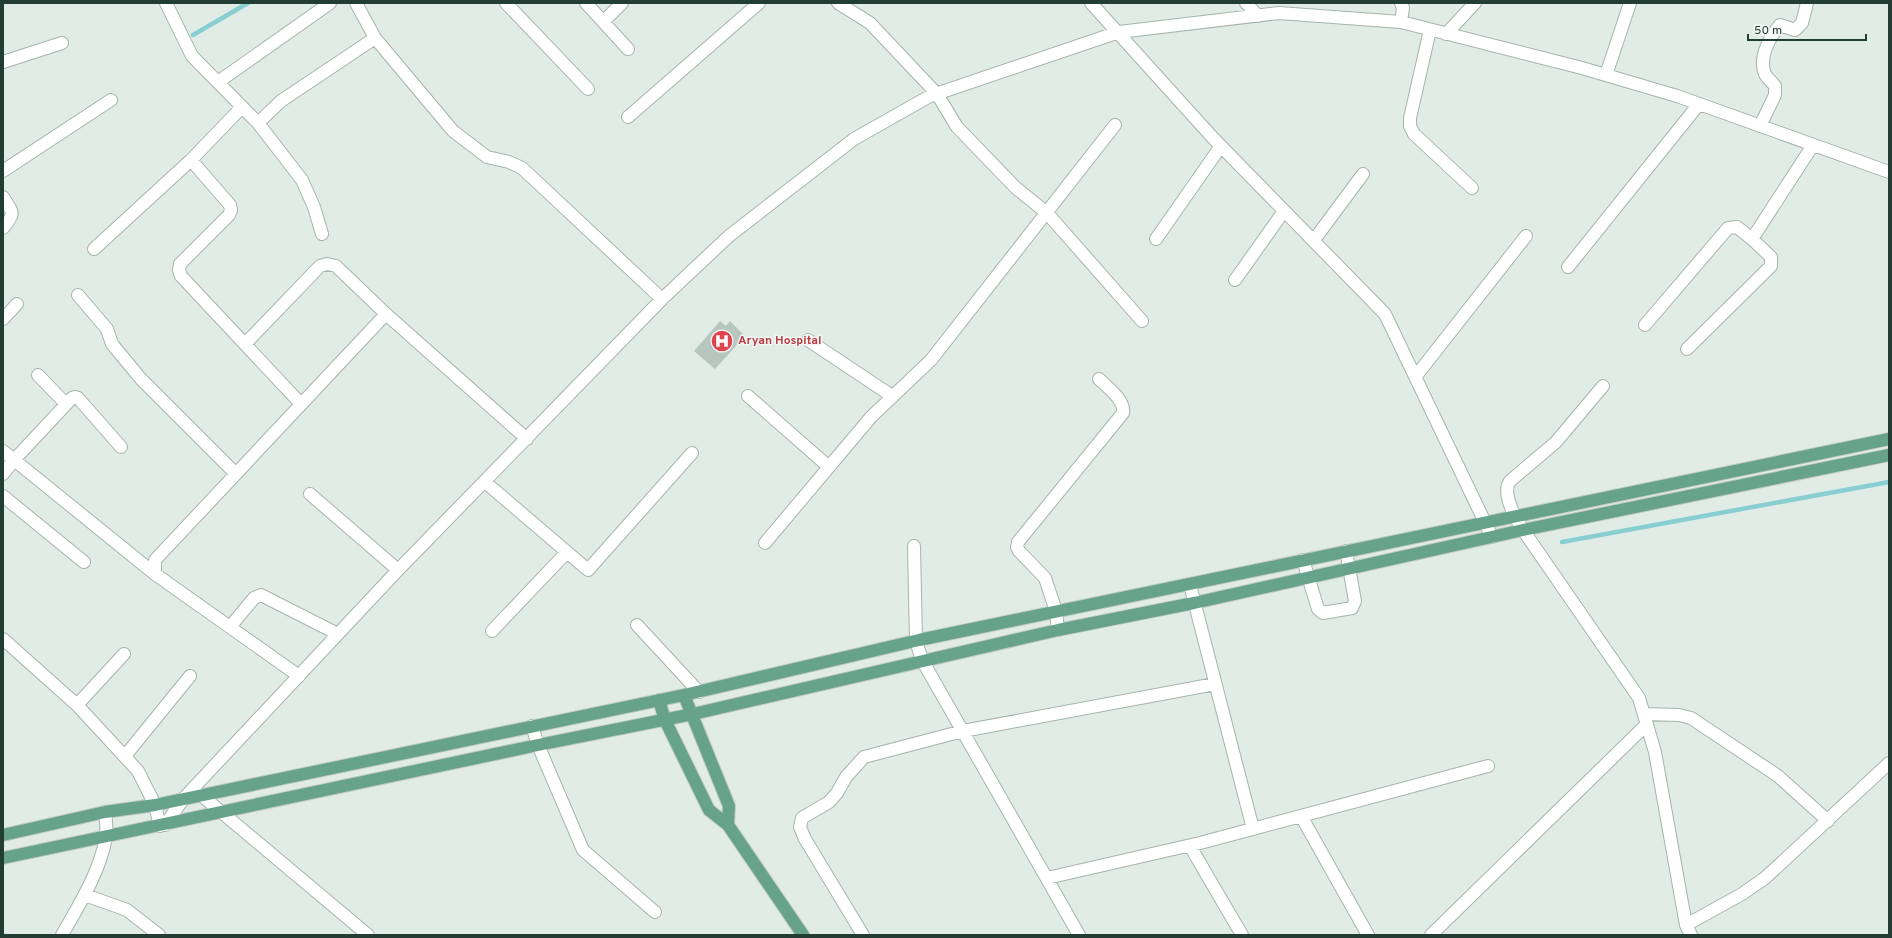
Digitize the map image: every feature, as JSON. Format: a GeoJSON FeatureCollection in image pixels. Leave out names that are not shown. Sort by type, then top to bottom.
{"type":"FeatureCollection","features":[{"type":"Feature","properties":{"kind":"main road"},"geometry":{"type":"LineString","coordinates":[[3,835],[106,812],[155,805],[699,692],[1056,611],[1190,585],[1346,551],[1515,518],[1889,439]]}},
{"type":"Feature","properties":{"kind":"main road"},"geometry":{"type":"LineString","coordinates":[[3,858],[222,813],[538,745],[665,720],[1058,630],[1194,603],[1523,530],[1889,455]]}},
{"type":"Feature","properties":{"kind":"main road"},"geometry":{"type":"LineString","coordinates":[[684,695],[693,714],[729,806],[728,825]]}},
{"type":"Feature","properties":{"kind":"main road"},"geometry":{"type":"LineString","coordinates":[[658,700],[665,720],[709,810],[728,825],[803,935]]}},
{"type":"Feature","properties":{"kind":"street"},"geometry":{"type":"LineString","coordinates":[[166,3],[192,56],[258,123],[302,180],[314,208],[322,234]]}},
{"type":"Feature","properties":{"kind":"street"},"geometry":{"type":"LineString","coordinates":[[218,82],[330,3]]}},
{"type":"Feature","properties":{"kind":"street"},"geometry":{"type":"LineString","coordinates":[[356,3],[374,38],[453,131],[487,157],[509,162],[522,168],[662,299]]}},
{"type":"Feature","properties":{"kind":"street"},"geometry":{"type":"LineString","coordinates":[[506,3],[588,89]]}},
{"type":"Feature","properties":{"kind":"street"},"geometry":{"type":"LineString","coordinates":[[586,3],[628,49]]}},
{"type":"Feature","properties":{"kind":"street"},"geometry":{"type":"LineString","coordinates":[[604,22],[622,3]]}},
{"type":"Feature","properties":{"kind":"street"},"geometry":{"type":"LineString","coordinates":[[628,117],[759,3]]}},
{"type":"Feature","properties":{"kind":"street"},"geometry":{"type":"LineString","coordinates":[[838,3],[870,23],[938,94],[957,126],[1016,188],[1047,213],[1142,321]]}},
{"type":"Feature","properties":{"kind":"street"},"geometry":{"type":"LineString","coordinates":[[1091,3],[1119,32],[1221,146],[1385,314],[1492,537]]}},
{"type":"Feature","properties":{"kind":"street"},"geometry":{"type":"LineString","coordinates":[[1246,3],[1258,16]]}},
{"type":"Feature","properties":{"kind":"street"},"geometry":{"type":"LineString","coordinates":[[1401,3],[1403,8],[1401,22]]}},
{"type":"Feature","properties":{"kind":"street"},"geometry":{"type":"LineString","coordinates":[[1446,34],[1475,3]]}},
{"type":"Feature","properties":{"kind":"street"},"geometry":{"type":"LineString","coordinates":[[1606,75],[1630,3]]}},
{"type":"Feature","properties":{"kind":"street"},"geometry":{"type":"LineString","coordinates":[[1760,126],[1775,95],[1775,86],[1765,74],[1763,61],[1772,34],[1780,25],[1795,30],[1802,23],[1807,3]]}},
{"type":"Feature","properties":{"kind":"street"},"geometry":{"type":"LineString","coordinates":[[163,825],[184,798],[398,570],[662,299],[729,236],[854,139],[930,96],[1119,32],[1279,13],[1401,22],[1606,75],[1699,104],[1889,172]]}},
{"type":"Feature","properties":{"kind":"street"},"geometry":{"type":"LineString","coordinates":[[1430,30],[1410,118],[1410,126],[1414,134],[1472,188]]}},
{"type":"Feature","properties":{"kind":"street"},"geometry":{"type":"LineString","coordinates":[[258,123],[281,101],[374,38]]}},
{"type":"Feature","properties":{"kind":"street"},"geometry":{"type":"LineString","coordinates":[[3,62],[62,43]]}},
{"type":"Feature","properties":{"kind":"street"},"geometry":{"type":"LineString","coordinates":[[3,172],[111,100]]}},
{"type":"Feature","properties":{"kind":"street"},"geometry":{"type":"LineString","coordinates":[[1568,267],[1699,104]]}},
{"type":"Feature","properties":{"kind":"street"},"geometry":{"type":"LineString","coordinates":[[94,249],[191,160],[242,107]]}},
{"type":"Feature","properties":{"kind":"street"},"geometry":{"type":"LineString","coordinates":[[765,543],[871,417],[931,360],[1115,125]]}},
{"type":"Feature","properties":{"kind":"street"},"geometry":{"type":"LineString","coordinates":[[1752,239],[1813,145]]}},
{"type":"Feature","properties":{"kind":"street"},"geometry":{"type":"LineString","coordinates":[[1156,239],[1221,146]]}},
{"type":"Feature","properties":{"kind":"street"},"geometry":{"type":"LineString","coordinates":[[191,160],[230,205],[231,210],[229,215],[180,264],[179,270],[181,276],[302,404]]}},
{"type":"Feature","properties":{"kind":"street"},"geometry":{"type":"LineString","coordinates":[[1314,240],[1362,174]]}},
{"type":"Feature","properties":{"kind":"street"},"geometry":{"type":"LineString","coordinates":[[3,197],[12,214],[12,218],[3,228]]}},
{"type":"Feature","properties":{"kind":"street"},"geometry":{"type":"LineString","coordinates":[[1235,280],[1284,210]]}},
{"type":"Feature","properties":{"kind":"street"},"geometry":{"type":"LineString","coordinates":[[1645,325],[1728,228],[1736,227],[1752,239],[1771,258],[1771,266],[1687,349]]}},
{"type":"Feature","properties":{"kind":"street"},"geometry":{"type":"LineString","coordinates":[[1416,376],[1526,236]]}},
{"type":"Feature","properties":{"kind":"street"},"geometry":{"type":"LineString","coordinates":[[245,344],[320,266],[327,264],[336,266],[386,314],[527,439]]}},
{"type":"Feature","properties":{"kind":"street"},"geometry":{"type":"LineString","coordinates":[[78,295],[107,330],[112,344],[141,379],[236,474]]}},
{"type":"Feature","properties":{"kind":"street"},"geometry":{"type":"LineString","coordinates":[[3,319],[17,304]]}},
{"type":"Feature","properties":{"kind":"street"},"geometry":{"type":"LineString","coordinates":[[155,574],[155,560],[386,314]]}},
{"type":"Feature","properties":{"kind":"street"},"geometry":{"type":"LineString","coordinates":[[808,340],[892,396]]}},
{"type":"Feature","properties":{"kind":"street"},"geometry":{"type":"LineString","coordinates":[[38,376],[66,404]]}},
{"type":"Feature","properties":{"kind":"street"},"geometry":{"type":"LineString","coordinates":[[1058,630],[1056,611],[1045,578],[1017,547],[1018,542],[1123,413],[1124,407],[1122,402],[1099,379]]}},
{"type":"Feature","properties":{"kind":"street"},"geometry":{"type":"LineString","coordinates":[[1603,386],[1556,442],[1507,486],[1506,490],[1515,518],[1639,698],[1655,752],[1688,930],[1753,887],[1828,821],[1889,763]]}},
{"type":"Feature","properties":{"kind":"street"},"geometry":{"type":"LineString","coordinates":[[748,396],[829,467]]}},
{"type":"Feature","properties":{"kind":"street"},"geometry":{"type":"LineString","coordinates":[[3,474],[14,460],[72,398],[78,398],[121,447]]}},
{"type":"Feature","properties":{"kind":"street"},"geometry":{"type":"LineString","coordinates":[[3,451],[155,574],[299,676]]}},
{"type":"Feature","properties":{"kind":"street"},"geometry":{"type":"LineString","coordinates":[[484,482],[588,570],[692,453]]}},
{"type":"Feature","properties":{"kind":"street"},"geometry":{"type":"LineString","coordinates":[[310,494],[398,570]]}},
{"type":"Feature","properties":{"kind":"street"},"geometry":{"type":"LineString","coordinates":[[3,496],[84,562]]}},
{"type":"Feature","properties":{"kind":"street"},"geometry":{"type":"LineString","coordinates":[[914,546],[916,642],[922,660],[1079,935]]}},
{"type":"Feature","properties":{"kind":"street"},"geometry":{"type":"LineString","coordinates":[[1303,560],[1320,612],[1324,613],[1352,608],[1355,601],[1346,551]]}},
{"type":"Feature","properties":{"kind":"street"},"geometry":{"type":"LineString","coordinates":[[492,631],[568,552]]}},
{"type":"Feature","properties":{"kind":"street"},"geometry":{"type":"LineString","coordinates":[[1190,585],[1253,829]]}},
{"type":"Feature","properties":{"kind":"street"},"geometry":{"type":"LineString","coordinates":[[230,627],[254,598],[261,595],[338,634]]}},
{"type":"Feature","properties":{"kind":"street"},"geometry":{"type":"LineString","coordinates":[[637,625],[699,692]]}},
{"type":"Feature","properties":{"kind":"street"},"geometry":{"type":"LineString","coordinates":[[3,639],[77,705],[138,771],[163,825]]}},
{"type":"Feature","properties":{"kind":"street"},"geometry":{"type":"LineString","coordinates":[[77,705],[124,654]]}},
{"type":"Feature","properties":{"kind":"street"},"geometry":{"type":"LineString","coordinates":[[125,756],[190,676]]}},
{"type":"Feature","properties":{"kind":"street"},"geometry":{"type":"LineString","coordinates":[[864,935],[805,839],[800,827],[802,818],[829,802],[846,777],[864,757],[963,731],[1215,684]]}},
{"type":"Feature","properties":{"kind":"street"},"geometry":{"type":"LineString","coordinates":[[1431,935],[1645,719],[1679,715],[1691,718],[1778,776],[1828,821]]}},
{"type":"Feature","properties":{"kind":"street"},"geometry":{"type":"LineString","coordinates":[[532,726],[538,745],[583,850],[655,912]]}},
{"type":"Feature","properties":{"kind":"street"},"geometry":{"type":"LineString","coordinates":[[1047,878],[1190,846],[1488,766]]}},
{"type":"Feature","properties":{"kind":"street"},"geometry":{"type":"LineString","coordinates":[[201,795],[368,935]]}},
{"type":"Feature","properties":{"kind":"street"},"geometry":{"type":"LineString","coordinates":[[62,935],[85,895],[98,864],[106,836],[106,812]]}},
{"type":"Feature","properties":{"kind":"street"},"geometry":{"type":"LineString","coordinates":[[1301,816],[1368,935]]}},
{"type":"Feature","properties":{"kind":"street"},"geometry":{"type":"LineString","coordinates":[[1190,846],[1242,935]]}},
{"type":"Feature","properties":{"kind":"street"},"geometry":{"type":"LineString","coordinates":[[85,895],[127,910],[159,935]]}},
{"type":"Feature","properties":{"kind":"building"},"geometry":{"type":"Polygon","coordinates":[[[720,321],[726,326],[730,321],[745,336],[715,369],[694,351],[720,321]]]}},
{"type":"Feature","properties":{"kind":"waterway"},"geometry":{"type":"LineString","coordinates":[[193,35],[248,3]]}},
{"type":"Feature","properties":{"kind":"waterway"},"geometry":{"type":"LineString","coordinates":[[1562,542],[1889,482]]}},
{"type":"Feature","properties":{"kind":"place","name":"Aryan Hospital"},"geometry":{"type":"Point","coordinates":[722,341]}}]}
